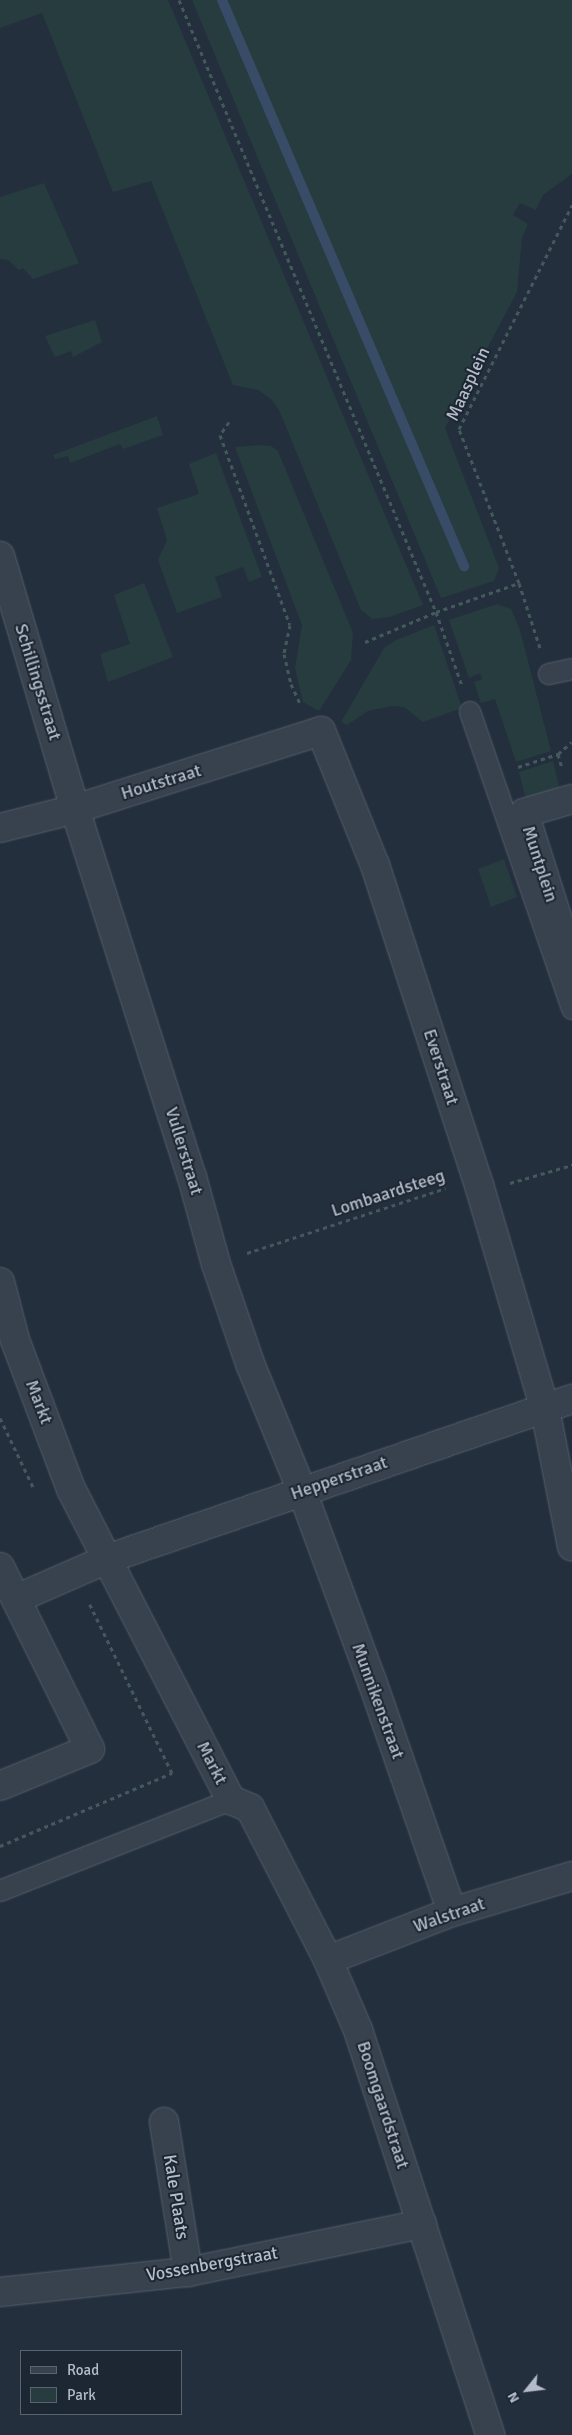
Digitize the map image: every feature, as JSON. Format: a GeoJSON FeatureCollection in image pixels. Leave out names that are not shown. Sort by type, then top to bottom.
{"type":"FeatureCollection","features":[{"type":"Feature","properties":{"kind":"street","name":"Schillingsstraat"},"geometry":{"type":"LineString","coordinates":[[0,556],[75,809]]}},
{"type":"Feature","properties":{"kind":"street","name":"Houtstraat"},"geometry":{"type":"LineString","coordinates":[[0,828],[75,809],[321,731]]}},
{"type":"Feature","properties":{"kind":"street","name":"Everstraat"},"geometry":{"type":"LineString","coordinates":[[321,731],[376,865],[478,1184],[545,1409]]}},
{"type":"Feature","properties":{"kind":"street","name":"Muntplein"},"geometry":{"type":"LineString","coordinates":[[568,788],[524,813],[572,964]]}},
{"type":"Feature","properties":{"kind":"street","name":"Vullerstraat"},"geometry":{"type":"LineString","coordinates":[[75,809],[192,1177],[216,1264],[251,1366],[302,1491]]}},
{"type":"Feature","properties":{"kind":"street","name":"Markt"},"geometry":{"type":"LineString","coordinates":[[0,1282],[8,1342],[71,1489],[231,1800]]}},
{"type":"Feature","properties":{"kind":"street","name":"Hepperstraat"},"geometry":{"type":"LineString","coordinates":[[107,1560],[572,1399]]}},
{"type":"Feature","properties":{"kind":"street"},"geometry":{"type":"LineString","coordinates":[[545,1409],[572,1546]]}},
{"type":"Feature","properties":{"kind":"street","name":"Munnikenstraat"},"geometry":{"type":"LineString","coordinates":[[302,1491],[452,1912]]}},
{"type":"Feature","properties":{"kind":"street"},"geometry":{"type":"LineString","coordinates":[[16,1599],[107,1560]]}},
{"type":"Feature","properties":{"kind":"street"},"geometry":{"type":"LineString","coordinates":[[0,1567],[90,1749],[0,1786]]}},
{"type":"Feature","properties":{"kind":"street","name":"Boomgaardstraat"},"geometry":{"type":"LineString","coordinates":[[231,1800],[250,1808],[328,1960],[358,2030],[490,2435]]}},
{"type":"Feature","properties":{"kind":"street","name":"Walstraat"},"geometry":{"type":"LineString","coordinates":[[328,1960],[452,1912],[572,1876]]}},
{"type":"Feature","properties":{"kind":"street","name":"Kale Plaats"},"geometry":{"type":"LineString","coordinates":[[164,2122],[188,2272]]}},
{"type":"Feature","properties":{"kind":"street","name":"Vossenbergstraat"},"geometry":{"type":"LineString","coordinates":[[0,2292],[188,2272],[422,2224]]}},
{"type":"Feature","properties":{"kind":"lane"},"geometry":{"type":"LineString","coordinates":[[549,674],[572,669]]}},
{"type":"Feature","properties":{"kind":"lane"},"geometry":{"type":"LineString","coordinates":[[470,712],[494,775],[572,1010]]}},
{"type":"Feature","properties":{"kind":"lane","name":"Markt"},"geometry":{"type":"LineString","coordinates":[[0,1891],[231,1800]]}},
{"type":"Feature","properties":{"kind":"path"},"geometry":{"type":"LineString","coordinates":[[179,0],[436,612],[461,683]]}},
{"type":"Feature","properties":{"kind":"path","name":"Maasplein"},"geometry":{"type":"LineString","coordinates":[[549,674],[519,583],[459,429],[572,204]]}},
{"type":"Feature","properties":{"kind":"path"},"geometry":{"type":"LineString","coordinates":[[229,422],[220,435],[290,625],[284,654],[298,700]]}},
{"type":"Feature","properties":{"kind":"path"},"geometry":{"type":"LineString","coordinates":[[365,642],[436,612],[519,583]]}},
{"type":"Feature","properties":{"kind":"path"},"geometry":{"type":"LineString","coordinates":[[494,775],[558,754],[572,742]]}},
{"type":"Feature","properties":{"kind":"path"},"geometry":{"type":"LineString","coordinates":[[558,754],[568,788]]}},
{"type":"Feature","properties":{"kind":"path","name":"Lombaardsteeg"},"geometry":{"type":"LineString","coordinates":[[216,1264],[458,1184],[478,1184],[497,1188],[572,1165]]}},
{"type":"Feature","properties":{"kind":"green space"},"geometry":{"type":"Polygon","coordinates":[[[0,0],[168,0],[423,605],[389,617],[372,619],[361,610],[279,410],[271,399],[258,390],[233,385],[151,181],[113,192],[42,13],[0,28],[0,0]]]}},
{"type":"Feature","properties":{"kind":"green space"},"geometry":{"type":"Polygon","coordinates":[[[192,0],[572,0],[572,174],[543,195],[536,210],[520,203],[513,215],[528,224],[522,238],[517,292],[445,428],[499,568],[494,581],[441,598],[192,0]]]}},
{"type":"Feature","properties":{"kind":"green space"},"geometry":{"type":"Polygon","coordinates":[[[44,183],[79,263],[33,279],[23,268],[19,270],[8,260],[0,259],[0,197],[44,183]]]}},
{"type":"Feature","properties":{"kind":"green space"},"geometry":{"type":"Polygon","coordinates":[[[95,320],[102,342],[73,357],[71,351],[55,357],[45,336],[95,320]]]}},
{"type":"Feature","properties":{"kind":"green space"},"geometry":{"type":"Polygon","coordinates":[[[157,416],[163,435],[123,449],[120,444],[70,463],[68,456],[55,459],[53,455],[157,416]]]}},
{"type":"Feature","properties":{"kind":"green space"},"geometry":{"type":"Polygon","coordinates":[[[271,446],[278,451],[353,633],[351,660],[319,711],[303,702],[295,668],[302,625],[235,447],[271,446]]]}},
{"type":"Feature","properties":{"kind":"green space"},"geometry":{"type":"Polygon","coordinates":[[[216,453],[262,577],[249,582],[243,567],[215,577],[222,597],[177,613],[158,560],[167,540],[157,508],[199,494],[189,464],[216,453]]]}},
{"type":"Feature","properties":{"kind":"green space"},"geometry":{"type":"Polygon","coordinates":[[[144,583],[173,657],[108,682],[100,654],[130,644],[114,595],[144,583]]]}},
{"type":"Feature","properties":{"kind":"green space"},"geometry":{"type":"Polygon","coordinates":[[[497,604],[511,609],[520,630],[551,751],[516,762],[495,699],[481,703],[474,682],[482,679],[480,673],[469,678],[449,620],[497,604]]]}},
{"type":"Feature","properties":{"kind":"green space"},"geometry":{"type":"Polygon","coordinates":[[[434,625],[462,708],[423,722],[404,707],[392,706],[368,711],[347,725],[341,722],[384,648],[396,640],[434,625]]]}},
{"type":"Feature","properties":{"kind":"green space"},"geometry":{"type":"Polygon","coordinates":[[[553,761],[562,798],[528,808],[519,772],[553,761]]]}},
{"type":"Feature","properties":{"kind":"green space"},"geometry":{"type":"Polygon","coordinates":[[[504,859],[517,897],[491,907],[478,869],[504,859]]]}},
{"type":"Feature","properties":{"kind":"waterway"},"geometry":{"type":"LineString","coordinates":[[222,0],[464,566]]}}]}
